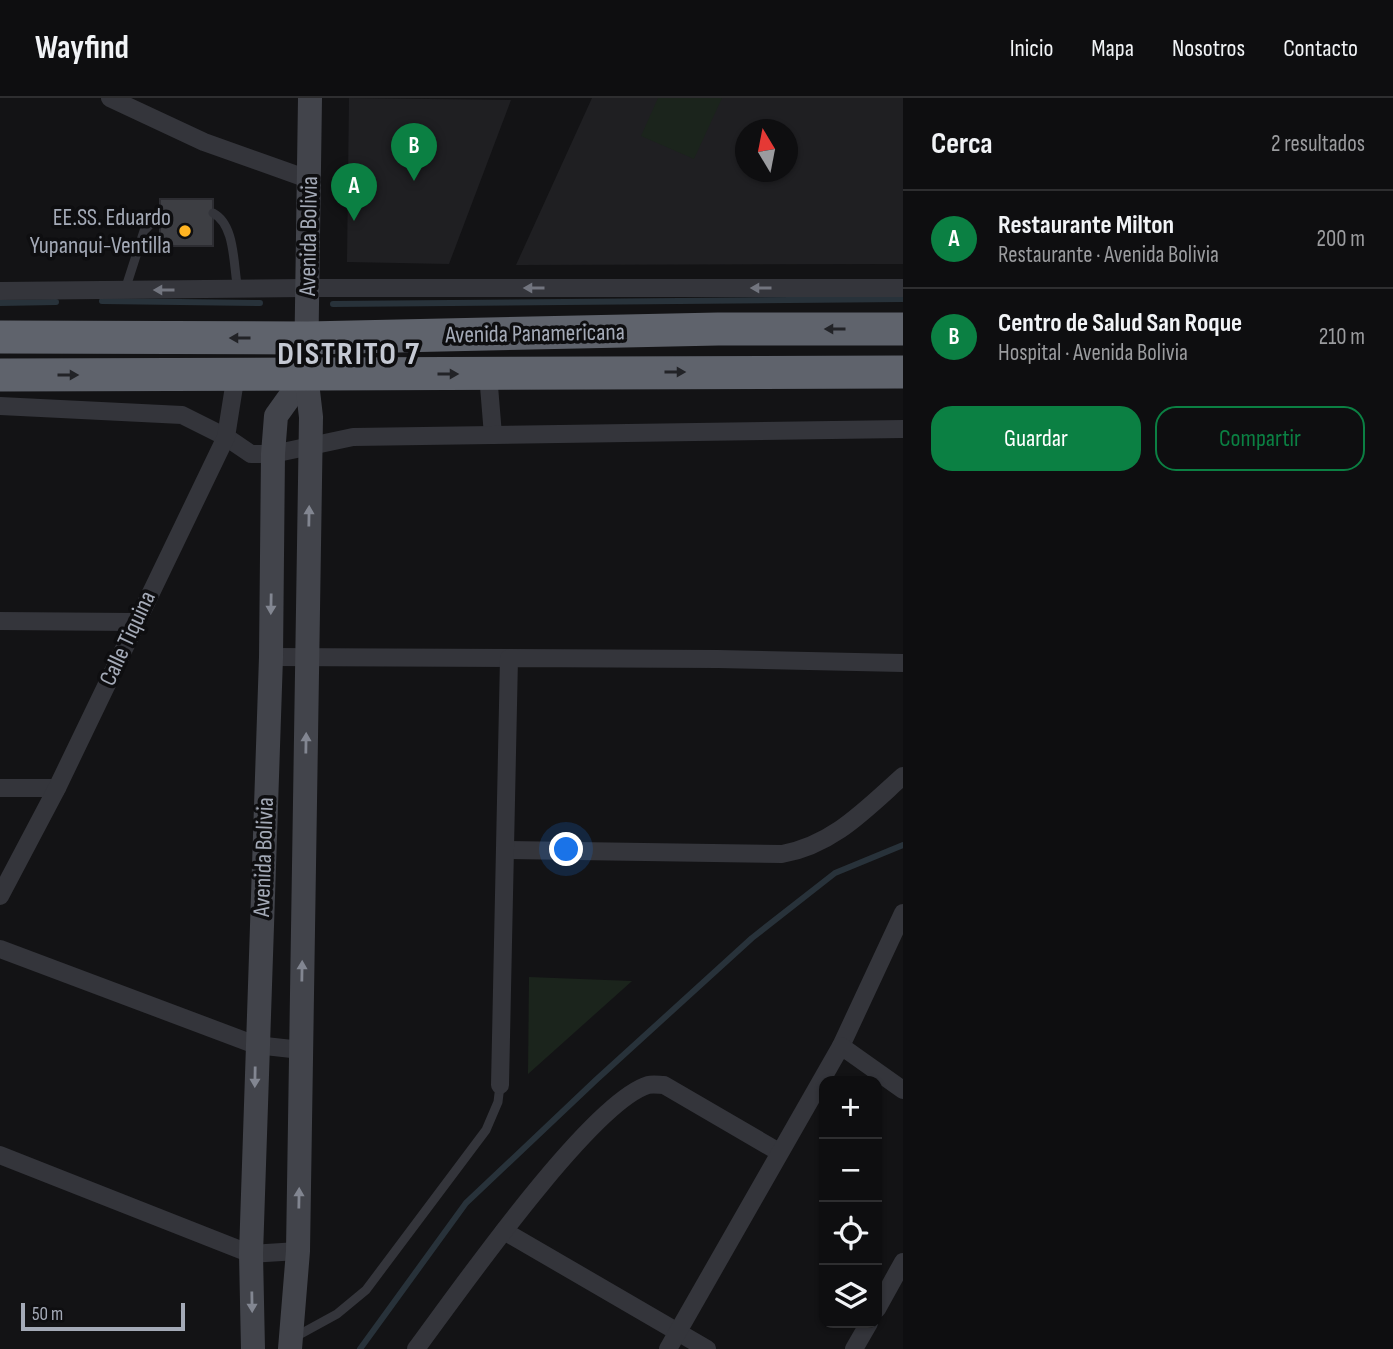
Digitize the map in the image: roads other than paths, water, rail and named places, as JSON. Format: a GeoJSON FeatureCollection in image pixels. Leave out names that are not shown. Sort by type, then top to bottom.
{"type":"FeatureCollection","features":[{"type":"Feature","properties":{"kind":"highway","name":"Avenida Panamericana"},"geometry":{"type":"LineString","coordinates":[[0,337],[308,338],[704,330],[903,330]]}},
{"type":"Feature","properties":{"kind":"highway","name":"Avenida Panamericana"},"geometry":{"type":"LineString","coordinates":[[0,375],[903,372]]}},
{"type":"Feature","properties":{"kind":"street"},"geometry":{"type":"LineString","coordinates":[[110,98],[204,142],[308,178]]}},
{"type":"Feature","properties":{"kind":"street","name":"Avenida Bolivia"},"geometry":{"type":"LineString","coordinates":[[290,1344],[298,1251],[311,417],[306,374],[310,98]]}},
{"type":"Feature","properties":{"kind":"street"},"geometry":{"type":"LineString","coordinates":[[0,291],[903,288]]}},
{"type":"Feature","properties":{"kind":"street","name":"Calle Tiquina"},"geometry":{"type":"LineString","coordinates":[[0,896],[57,788],[134,622],[226,437],[236,374]]}},
{"type":"Feature","properties":{"kind":"street","name":"Avenida Bolivia"},"geometry":{"type":"LineString","coordinates":[[253,1349],[251,1254],[271,657],[273,454],[276,416],[306,374]]}},
{"type":"Feature","properties":{"kind":"street"},"geometry":{"type":"LineString","coordinates":[[488,374],[494,435]]}},
{"type":"Feature","properties":{"kind":"street"},"geometry":{"type":"LineString","coordinates":[[0,406],[182,415],[226,437],[251,454],[273,454],[353,437],[903,429]]}},
{"type":"Feature","properties":{"kind":"street"},"geometry":{"type":"LineString","coordinates":[[0,621],[134,622]]}},
{"type":"Feature","properties":{"kind":"street"},"geometry":{"type":"LineString","coordinates":[[271,657],[718,659],[903,663]]}},
{"type":"Feature","properties":{"kind":"street"},"geometry":{"type":"LineString","coordinates":[[500,1086],[509,659]]}},
{"type":"Feature","properties":{"kind":"street"},"geometry":{"type":"LineString","coordinates":[[507,850],[782,854],[807,850],[828,840],[903,776]]}},
{"type":"Feature","properties":{"kind":"street"},"geometry":{"type":"LineString","coordinates":[[0,788],[57,788]]}},
{"type":"Feature","properties":{"kind":"street"},"geometry":{"type":"LineString","coordinates":[[668,1349],[841,1046],[903,913]]}},
{"type":"Feature","properties":{"kind":"street"},"geometry":{"type":"LineString","coordinates":[[0,949],[256,1045],[301,1050]]}},
{"type":"Feature","properties":{"kind":"street"},"geometry":{"type":"LineString","coordinates":[[841,1046],[903,1090]]}},
{"type":"Feature","properties":{"kind":"street"},"geometry":{"type":"LineString","coordinates":[[416,1349],[504,1231],[587,1134],[621,1102],[649,1085],[664,1085],[779,1152]]}},
{"type":"Feature","properties":{"kind":"street"},"geometry":{"type":"LineString","coordinates":[[0,1155],[251,1254],[298,1251]]}},
{"type":"Feature","properties":{"kind":"street"},"geometry":{"type":"LineString","coordinates":[[504,1231],[707,1349]]}},
{"type":"Feature","properties":{"kind":"street"},"geometry":{"type":"LineString","coordinates":[[882,1300],[903,1262]]}},
{"type":"Feature","properties":{"kind":"street"},"geometry":{"type":"LineString","coordinates":[[854,1349],[866,1328]]}},
{"type":"Feature","properties":{"kind":"lane"},"geometry":{"type":"LineString","coordinates":[[213,212],[222,217],[228,229],[238,290]]}},
{"type":"Feature","properties":{"kind":"lane"},"geometry":{"type":"LineString","coordinates":[[125,290],[144,231],[160,214]]}},
{"type":"Feature","properties":{"kind":"lane"},"geometry":{"type":"LineString","coordinates":[[290,1344],[337,1314],[366,1290],[486,1130],[498,1102],[500,1086]]}},
{"type":"Feature","properties":{"kind":"waterway"},"geometry":{"type":"LineString","coordinates":[[333,304],[903,299]]}},
{"type":"Feature","properties":{"kind":"waterway"},"geometry":{"type":"LineString","coordinates":[[102,301],[260,303]]}},
{"type":"Feature","properties":{"kind":"waterway"},"geometry":{"type":"LineString","coordinates":[[0,303],[56,302]]}},
{"type":"Feature","properties":{"kind":"waterway"},"geometry":{"type":"LineString","coordinates":[[360,1349],[466,1203],[596,1080],[752,938],[835,873],[903,845]]}},
{"type":"Feature","properties":{"kind":"place","name":"Centro de Salud San Roque"},"geometry":{"type":"Point","coordinates":[414,181]}},
{"type":"Feature","properties":{"kind":"place","name":"Restaurante Milton"},"geometry":{"type":"Point","coordinates":[354,221]}},
{"type":"Feature","properties":{"kind":"place","name":"EE.SS. Eduardo Yupanqui-Ventilla"},"geometry":{"type":"Point","coordinates":[185,231]}},
{"type":"Feature","properties":{"kind":"district","name":"DISTRITO 7"},"geometry":{"type":"Point","coordinates":[349,353]}}]}
